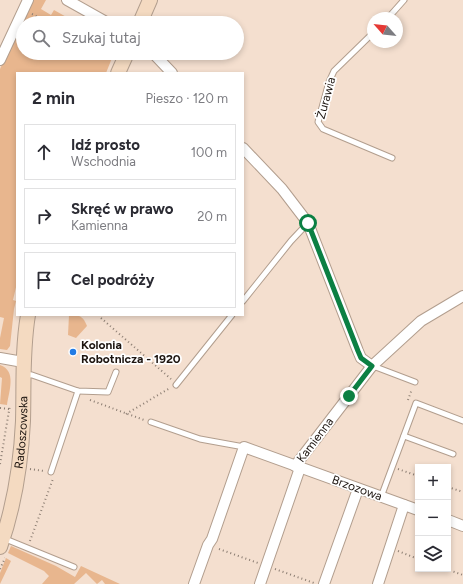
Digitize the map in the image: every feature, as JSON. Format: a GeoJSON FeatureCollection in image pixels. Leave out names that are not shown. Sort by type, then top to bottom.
{"type":"FeatureCollection","features":[{"type":"Feature","properties":{"kind":"street"},"geometry":{"type":"LineString","coordinates":[[21,16],[28,0]]}},
{"type":"Feature","properties":{"kind":"street"},"geometry":{"type":"LineString","coordinates":[[67,0],[96,16]]}},
{"type":"Feature","properties":{"kind":"street"},"geometry":{"type":"LineString","coordinates":[[143,16],[150,0]]}},
{"type":"Feature","properties":{"kind":"street"},"geometry":{"type":"LineString","coordinates":[[0,60],[16,27]]}},
{"type":"Feature","properties":{"kind":"street"},"geometry":{"type":"LineString","coordinates":[[118,72],[124,60]]}},
{"type":"Feature","properties":{"kind":"street"},"geometry":{"type":"LineString","coordinates":[[160,60],[171,72]]}},
{"type":"Feature","properties":{"kind":"street"},"geometry":{"type":"LineString","coordinates":[[244,149],[282,189],[308,223],[361,358],[372,366]]}},
{"type":"Feature","properties":{"kind":"street","name":"Kamienna"},"geometry":{"type":"LineString","coordinates":[[244,447],[298,467],[372,366],[421,321],[463,296]]}},
{"type":"Feature","properties":{"kind":"street","name":"Radoszowska"},"geometry":{"type":"LineString","coordinates":[[2,542],[16,487],[21,451],[23,367],[28,316]]}},
{"type":"Feature","properties":{"kind":"street"},"geometry":{"type":"LineString","coordinates":[[0,358],[23,367]]}},
{"type":"Feature","properties":{"kind":"street"},"geometry":{"type":"LineString","coordinates":[[194,584],[208,545],[212,539],[244,447]]}},
{"type":"Feature","properties":{"kind":"street"},"geometry":{"type":"LineString","coordinates":[[260,584],[298,467]]}},
{"type":"Feature","properties":{"kind":"street","name":"Brzozowa"},"geometry":{"type":"LineString","coordinates":[[298,467],[415,509]]}},
{"type":"Feature","properties":{"kind":"street"},"geometry":{"type":"LineString","coordinates":[[324,584],[358,489]]}},
{"type":"Feature","properties":{"kind":"street"},"geometry":{"type":"LineString","coordinates":[[378,584],[404,505]]}},
{"type":"Feature","properties":{"kind":"street"},"geometry":{"type":"LineString","coordinates":[[451,521],[463,526]]}},
{"type":"Feature","properties":{"kind":"lane"},"geometry":{"type":"LineString","coordinates":[[393,12],[404,0]]}},
{"type":"Feature","properties":{"kind":"lane","name":"Żurawia"},"geometry":{"type":"LineString","coordinates":[[367,39],[334,71],[329,82],[318,122],[322,129],[392,158]]}},
{"type":"Feature","properties":{"kind":"lane"},"geometry":{"type":"LineString","coordinates":[[244,300],[291,241],[308,223]]}},
{"type":"Feature","properties":{"kind":"lane"},"geometry":{"type":"LineString","coordinates":[[176,385],[231,316]]}},
{"type":"Feature","properties":{"kind":"lane"},"geometry":{"type":"LineString","coordinates":[[372,366],[414,382]]}},
{"type":"Feature","properties":{"kind":"lane"},"geometry":{"type":"LineString","coordinates":[[23,367],[32,374],[78,392],[108,392],[116,372]]}},
{"type":"Feature","properties":{"kind":"lane"},"geometry":{"type":"LineString","coordinates":[[51,472],[78,392]]}},
{"type":"Feature","properties":{"kind":"lane"},"geometry":{"type":"LineString","coordinates":[[381,497],[416,403],[463,421]]}},
{"type":"Feature","properties":{"kind":"lane"},"geometry":{"type":"LineString","coordinates":[[148,421],[200,439],[244,447]]}},
{"type":"Feature","properties":{"kind":"lane"},"geometry":{"type":"LineString","coordinates":[[404,436],[453,454]]}},
{"type":"Feature","properties":{"kind":"lane"},"geometry":{"type":"LineString","coordinates":[[2,542],[74,567]]}},
{"type":"Feature","properties":{"kind":"path"},"geometry":{"type":"LineString","coordinates":[[24,10],[36,16]]}},
{"type":"Feature","properties":{"kind":"path"},"geometry":{"type":"LineString","coordinates":[[101,318],[167,375]]}},
{"type":"Feature","properties":{"kind":"path"},"geometry":{"type":"LineString","coordinates":[[408,400],[414,382]]}},
{"type":"Feature","properties":{"kind":"path"},"geometry":{"type":"LineString","coordinates":[[126,414],[176,385]]}},
{"type":"Feature","properties":{"kind":"path"},"geometry":{"type":"LineString","coordinates":[[89,400],[148,421]]}},
{"type":"Feature","properties":{"kind":"path"},"geometry":{"type":"LineString","coordinates":[[0,464],[10,403]]}},
{"type":"Feature","properties":{"kind":"path"},"geometry":{"type":"LineString","coordinates":[[0,408],[9,409]]}},
{"type":"Feature","properties":{"kind":"path"},"geometry":{"type":"LineString","coordinates":[[31,537],[55,474],[51,472],[33,470]]}},
{"type":"Feature","properties":{"kind":"path"},"geometry":{"type":"LineString","coordinates":[[400,470],[415,475]]}},
{"type":"Feature","properties":{"kind":"path"},"geometry":{"type":"LineString","coordinates":[[451,488],[463,492]]}},
{"type":"Feature","properties":{"kind":"path"},"geometry":{"type":"LineString","coordinates":[[400,552],[415,558]]}},
{"type":"Feature","properties":{"kind":"path"},"geometry":{"type":"LineString","coordinates":[[451,571],[463,575]]}},
{"type":"Feature","properties":{"kind":"shaded area"},"geometry":{"type":"Polygon","coordinates":[[[32,0],[46,0],[41,9],[51,15],[54,10],[65,16],[25,16],[32,0]]]}},
{"type":"Feature","properties":{"kind":"shaded area"},"geometry":{"type":"Polygon","coordinates":[[[16,34],[16,60],[111,60],[106,72],[16,72],[16,287],[13,300],[16,301],[10,346],[7,350],[0,349],[0,338],[4,318],[0,317],[0,69],[16,34]]]}},
{"type":"Feature","properties":{"kind":"shaded area"},"geometry":{"type":"Polygon","coordinates":[[[69,316],[81,317],[87,326],[76,338],[68,335],[69,316]]]}},
{"type":"Feature","properties":{"kind":"shaded area"},"geometry":{"type":"Polygon","coordinates":[[[0,365],[9,372],[11,382],[7,405],[0,404],[2,378],[0,377],[0,365]]]}},
{"type":"Feature","properties":{"kind":"shaded area"},"geometry":{"type":"Polygon","coordinates":[[[11,546],[56,566],[75,577],[81,566],[120,584],[105,584],[102,580],[97,584],[86,573],[74,584],[42,584],[49,576],[44,571],[8,553],[11,546]]]}},
{"type":"Feature","properties":{"kind":"shaded area"},"geometry":{"type":"Polygon","coordinates":[[[6,558],[11,561],[0,584],[0,573],[6,558]]]}},
{"type":"Feature","properties":{"kind":"place","name":"Kolonia Robotnicza - 1920"},"geometry":{"type":"Point","coordinates":[73,352]}},
{"type":"Feature","properties":{"kind":"route"},"geometry":{"type":"LineString","coordinates":[[308,223],[361,358],[372,366],[349,396]]}}]}
